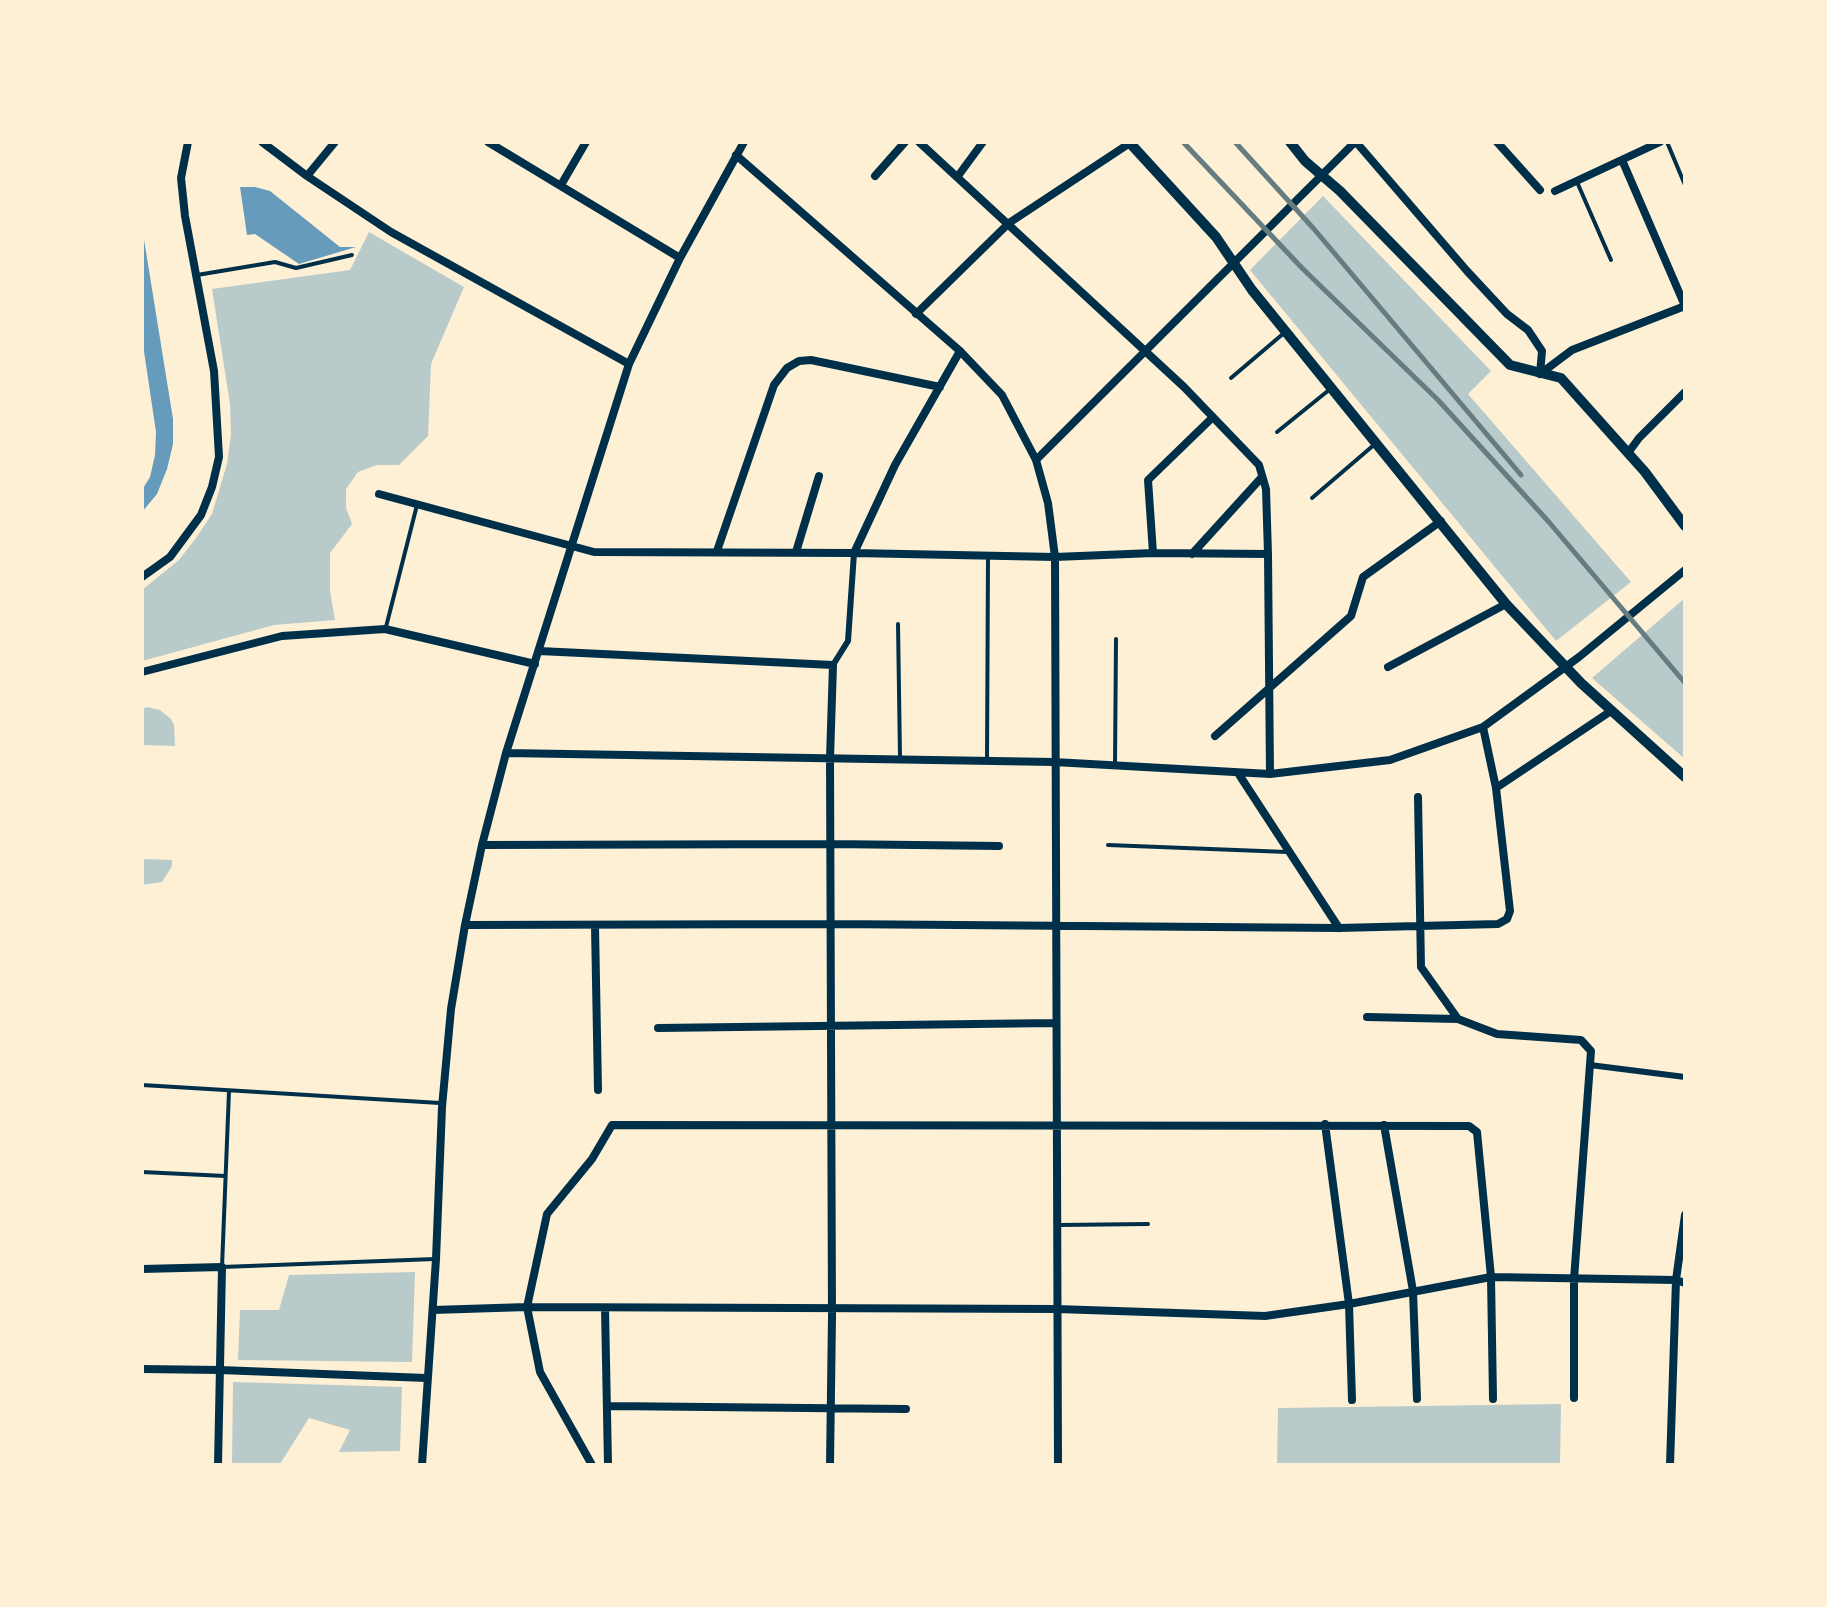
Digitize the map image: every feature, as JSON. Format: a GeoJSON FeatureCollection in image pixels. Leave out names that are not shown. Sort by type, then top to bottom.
{"type":"FeatureCollection","features":[{"type":"Feature","properties":{"kind":"street"},"geometry":{"type":"LineString","coordinates":[[142,577],[170,557],[201,515],[219,457],[214,371],[185,216],[181,178],[188,142]]}},
{"type":"Feature","properties":{"kind":"street"},"geometry":{"type":"LineString","coordinates":[[262,142],[391,232],[629,364]]}},
{"type":"Feature","properties":{"kind":"street"},"geometry":{"type":"LineString","coordinates":[[307,176],[335,142]]}},
{"type":"Feature","properties":{"kind":"street"},"geometry":{"type":"LineString","coordinates":[[488,142],[680,258]]}},
{"type":"Feature","properties":{"kind":"street"},"geometry":{"type":"LineString","coordinates":[[561,185],[586,142]]}},
{"type":"Feature","properties":{"kind":"street"},"geometry":{"type":"LineString","coordinates":[[422,1465],[451,1009],[482,845],[506,753],[629,364],[680,258],[744,142]]}},
{"type":"Feature","properties":{"kind":"street"},"geometry":{"type":"LineString","coordinates":[[875,176],[905,142]]}},
{"type":"Feature","properties":{"kind":"street"},"geometry":{"type":"LineString","coordinates":[[919,142],[1145,350],[1259,465],[1266,489],[1270,774]]}},
{"type":"Feature","properties":{"kind":"street"},"geometry":{"type":"LineString","coordinates":[[958,176],[983,142]]}},
{"type":"Feature","properties":{"kind":"street"},"geometry":{"type":"LineString","coordinates":[[916,314],[1009,223],[1130,142],[1216,237],[1285,332],[1506,604],[1565,667],[1685,777]]}},
{"type":"Feature","properties":{"kind":"street"},"geometry":{"type":"LineString","coordinates":[[1290,142],[1510,365],[1561,378],[1628,453],[1685,526]]}},
{"type":"Feature","properties":{"kind":"street"},"geometry":{"type":"LineString","coordinates":[[1036,460],[1355,142],[1467,271],[1507,314],[1528,330],[1542,351],[1540,374]]}},
{"type":"Feature","properties":{"kind":"street"},"geometry":{"type":"LineString","coordinates":[[1497,142],[1540,190]]}},
{"type":"Feature","properties":{"kind":"street"},"geometry":{"type":"LineString","coordinates":[[1555,191],[1659,142]]}},
{"type":"Feature","properties":{"kind":"street"},"geometry":{"type":"LineString","coordinates":[[736,155],[960,351],[1002,395],[1036,460],[1048,503],[1055,557],[1058,1465]]}},
{"type":"Feature","properties":{"kind":"street"},"geometry":{"type":"LineString","coordinates":[[1540,374],[1572,350],[1685,306],[1622,160]]}},
{"type":"Feature","properties":{"kind":"street"},"geometry":{"type":"LineString","coordinates":[[830,1465],[830,758],[833,665],[848,641],[854,553],[895,465],[960,351]]}},
{"type":"Feature","properties":{"kind":"street"},"geometry":{"type":"LineString","coordinates":[[717,551],[774,385],[787,368],[799,361],[811,360],[940,387]]}},
{"type":"Feature","properties":{"kind":"street"},"geometry":{"type":"LineString","coordinates":[[1628,453],[1685,392]]}},
{"type":"Feature","properties":{"kind":"street"},"geometry":{"type":"LineString","coordinates":[[1153,553],[1148,480],[1213,417]]}},
{"type":"Feature","properties":{"kind":"street"},"geometry":{"type":"LineString","coordinates":[[796,552],[819,476]]}},
{"type":"Feature","properties":{"kind":"street"},"geometry":{"type":"LineString","coordinates":[[1192,554],[1262,477]]}},
{"type":"Feature","properties":{"kind":"street"},"geometry":{"type":"LineString","coordinates":[[379,494],[594,552],[1055,557],[1153,553],[1268,554]]}},
{"type":"Feature","properties":{"kind":"street"},"geometry":{"type":"LineString","coordinates":[[1215,736],[1351,616],[1363,577],[1441,521]]}},
{"type":"Feature","properties":{"kind":"street"},"geometry":{"type":"LineString","coordinates":[[506,753],[1054,762],[1270,774],[1390,760],[1483,727],[1565,667],[1685,570]]}},
{"type":"Feature","properties":{"kind":"street"},"geometry":{"type":"LineString","coordinates":[[1388,667],[1506,604]]}},
{"type":"Feature","properties":{"kind":"street"},"geometry":{"type":"LineString","coordinates":[[142,672],[282,636],[385,629],[535,664]]}},
{"type":"Feature","properties":{"kind":"street"},"geometry":{"type":"LineString","coordinates":[[539,651],[833,665]]}},
{"type":"Feature","properties":{"kind":"street"},"geometry":{"type":"LineString","coordinates":[[1496,788],[1611,711]]}},
{"type":"Feature","properties":{"kind":"street"},"geometry":{"type":"LineString","coordinates":[[465,925],[1420,928],[1498,924],[1507,919],[1510,911],[1496,788],[1483,727]]}},
{"type":"Feature","properties":{"kind":"street"},"geometry":{"type":"LineString","coordinates":[[1238,773],[1339,928]]}},
{"type":"Feature","properties":{"kind":"street"},"geometry":{"type":"LineString","coordinates":[[1418,797],[1421,967],[1458,1019]]}},
{"type":"Feature","properties":{"kind":"street"},"geometry":{"type":"LineString","coordinates":[[482,845],[999,846]]}},
{"type":"Feature","properties":{"kind":"street"},"geometry":{"type":"LineString","coordinates":[[595,926],[598,1090]]}},
{"type":"Feature","properties":{"kind":"street"},"geometry":{"type":"LineString","coordinates":[[1367,1017],[1458,1019],[1497,1034],[1581,1040],[1591,1051],[1574,1279],[1574,1398]]}},
{"type":"Feature","properties":{"kind":"street"},"geometry":{"type":"LineString","coordinates":[[658,1028],[1055,1023]]}},
{"type":"Feature","properties":{"kind":"street"},"geometry":{"type":"LineString","coordinates":[[1590,1065],[1685,1077]]}},
{"type":"Feature","properties":{"kind":"street"},"geometry":{"type":"LineString","coordinates":[[1325,1124],[1349,1304],[1352,1400]]}},
{"type":"Feature","properties":{"kind":"street"},"geometry":{"type":"LineString","coordinates":[[592,1465],[540,1372],[527,1307],[547,1214],[592,1159],[612,1125],[1325,1124],[1474,1128],[1491,1277],[1493,1399]]}},
{"type":"Feature","properties":{"kind":"street"},"geometry":{"type":"LineString","coordinates":[[1384,1125],[1413,1291],[1417,1399]]}},
{"type":"Feature","properties":{"kind":"street"},"geometry":{"type":"LineString","coordinates":[[1670,1465],[1685,1215]]}},
{"type":"Feature","properties":{"kind":"street"},"geometry":{"type":"LineString","coordinates":[[142,1269],[222,1267],[218,1465]]}},
{"type":"Feature","properties":{"kind":"street"},"geometry":{"type":"LineString","coordinates":[[433,1310],[527,1307],[1057,1309],[1265,1316],[1349,1304],[1491,1277],[1680,1281]]}},
{"type":"Feature","properties":{"kind":"street"},"geometry":{"type":"LineString","coordinates":[[605,1308],[608,1465]]}},
{"type":"Feature","properties":{"kind":"street"},"geometry":{"type":"LineString","coordinates":[[142,1369],[426,1378]]}},
{"type":"Feature","properties":{"kind":"street"},"geometry":{"type":"LineString","coordinates":[[608,1406],[906,1409]]}},
{"type":"Feature","properties":{"kind":"lane"},"geometry":{"type":"LineString","coordinates":[[1667,142],[1685,185]]}},
{"type":"Feature","properties":{"kind":"lane"},"geometry":{"type":"LineString","coordinates":[[1577,181],[1611,260]]}},
{"type":"Feature","properties":{"kind":"lane"},"geometry":{"type":"LineString","coordinates":[[197,275],[275,262],[296,268],[352,255]]}},
{"type":"Feature","properties":{"kind":"lane"},"geometry":{"type":"LineString","coordinates":[[1231,378],[1285,332]]}},
{"type":"Feature","properties":{"kind":"lane"},"geometry":{"type":"LineString","coordinates":[[1277,432],[1331,389]]}},
{"type":"Feature","properties":{"kind":"lane"},"geometry":{"type":"LineString","coordinates":[[1312,498],[1375,444]]}},
{"type":"Feature","properties":{"kind":"lane"},"geometry":{"type":"LineString","coordinates":[[385,629],[417,505]]}},
{"type":"Feature","properties":{"kind":"lane"},"geometry":{"type":"LineString","coordinates":[[987,762],[988,556]]}},
{"type":"Feature","properties":{"kind":"lane"},"geometry":{"type":"LineString","coordinates":[[898,624],[900,760]]}},
{"type":"Feature","properties":{"kind":"lane"},"geometry":{"type":"LineString","coordinates":[[1115,766],[1116,639]]}},
{"type":"Feature","properties":{"kind":"lane"},"geometry":{"type":"LineString","coordinates":[[1108,845],[1289,852]]}},
{"type":"Feature","properties":{"kind":"lane"},"geometry":{"type":"LineString","coordinates":[[142,1085],[443,1103]]}},
{"type":"Feature","properties":{"kind":"lane"},"geometry":{"type":"LineString","coordinates":[[229,1091],[222,1267],[436,1259]]}},
{"type":"Feature","properties":{"kind":"lane"},"geometry":{"type":"LineString","coordinates":[[142,1172],[225,1176]]}},
{"type":"Feature","properties":{"kind":"lane"},"geometry":{"type":"LineString","coordinates":[[1058,1225],[1148,1224]]}},
{"type":"Feature","properties":{"kind":"shaded area"},"geometry":{"type":"Polygon","coordinates":[[[1323,196],[1491,371],[1468,394],[1631,582],[1556,641],[1250,270],[1323,196]]]}},
{"type":"Feature","properties":{"kind":"shaded area"},"geometry":{"type":"Polygon","coordinates":[[[369,232],[464,287],[431,364],[428,436],[399,465],[377,465],[358,472],[346,489],[346,508],[352,524],[330,553],[330,591],[335,620],[274,625],[142,661],[142,590],[179,560],[196,538],[212,514],[227,464],[231,434],[230,404],[212,289],[350,270],[369,232]]]}},
{"type":"Feature","properties":{"kind":"shaded area"},"geometry":{"type":"Polygon","coordinates":[[[1685,598],[1685,759],[1592,678],[1685,598]]]}},
{"type":"Feature","properties":{"kind":"shaded area"},"geometry":{"type":"Polygon","coordinates":[[[142,709],[160,710],[171,719],[175,746],[142,745],[142,709]]]}},
{"type":"Feature","properties":{"kind":"shaded area"},"geometry":{"type":"Polygon","coordinates":[[[142,859],[172,860],[172,866],[162,882],[142,885],[142,859]]]}},
{"type":"Feature","properties":{"kind":"shaded area"},"geometry":{"type":"Polygon","coordinates":[[[415,1272],[412,1362],[238,1360],[240,1310],[279,1310],[289,1275],[415,1272]]]}},
{"type":"Feature","properties":{"kind":"shaded area"},"geometry":{"type":"Polygon","coordinates":[[[233,1382],[402,1387],[400,1451],[339,1452],[350,1430],[309,1418],[280,1464],[232,1463],[233,1382]]]}},
{"type":"Feature","properties":{"kind":"shaded area"},"geometry":{"type":"Polygon","coordinates":[[[1561,1404],[1560,1465],[1277,1465],[1278,1408],[1561,1404]]]}},
{"type":"Feature","properties":{"kind":"water"},"geometry":{"type":"Polygon","coordinates":[[[240,187],[270,191],[340,247],[356,247],[299,264],[255,234],[247,235],[240,187]]]}},
{"type":"Feature","properties":{"kind":"water"},"geometry":{"type":"Polygon","coordinates":[[[142,227],[173,419],[173,444],[157,494],[142,512],[142,490],[150,477],[156,432],[142,338],[142,227]]]}},
{"type":"Feature","properties":{"kind":"railway"},"geometry":{"type":"LineString","coordinates":[[1183,142],[1302,268],[1438,400],[1548,521],[1685,683]]}},
{"type":"Feature","properties":{"kind":"railway"},"geometry":{"type":"LineString","coordinates":[[1235,142],[1314,229],[1521,475]]}}]}
